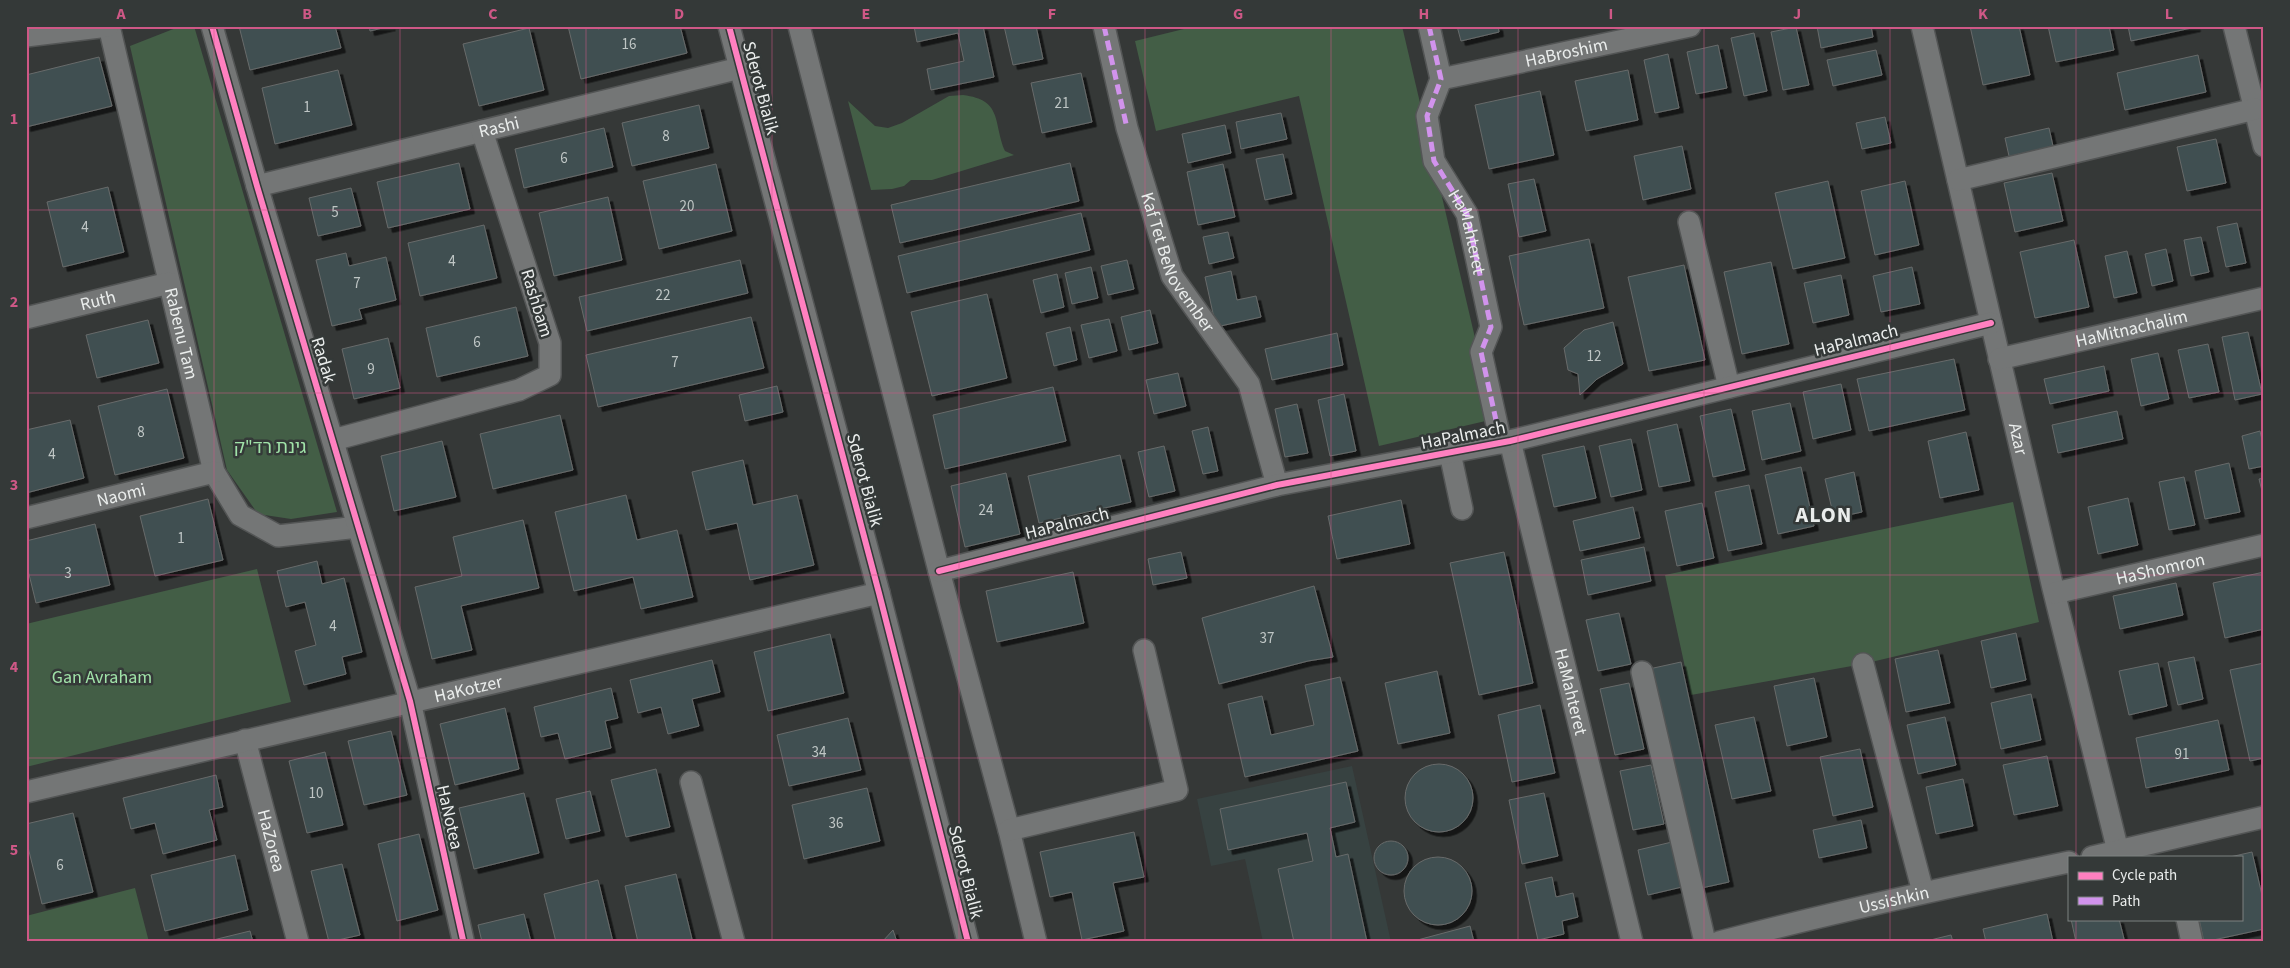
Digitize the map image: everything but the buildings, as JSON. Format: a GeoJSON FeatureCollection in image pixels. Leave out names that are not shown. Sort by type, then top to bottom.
{"type":"FeatureCollection","features":[{"type":"Feature","properties":{"kind":"street"},"geometry":{"type":"LineString","coordinates":[[26,36],[109,26]]}},
{"type":"Feature","properties":{"kind":"street","name":"Rabenu Tam"},"geometry":{"type":"LineString","coordinates":[[109,26],[214,472],[240,515],[278,536],[358,527]]}},
{"type":"Feature","properties":{"kind":"street","name":"Radak"},"geometry":{"type":"LineString","coordinates":[[212,26],[256,186],[410,701]]}},
{"type":"Feature","properties":{"kind":"street","name":"Sderot Bialik"},"geometry":{"type":"LineString","coordinates":[[729,26],[879,593],[968,942]]}},
{"type":"Feature","properties":{"kind":"street"},"geometry":{"type":"LineString","coordinates":[[799,26],[939,571],[1009,830],[1036,942]]}},
{"type":"Feature","properties":{"kind":"street","name":"Kaf Tet BeNovember"},"geometry":{"type":"LineString","coordinates":[[1104,26],[1127,128],[1172,276],[1249,384],[1277,486]]}},
{"type":"Feature","properties":{"kind":"street"},"geometry":{"type":"LineString","coordinates":[[1429,26],[1441,79]]}},
{"type":"Feature","properties":{"kind":"street","name":"HaBroshim"},"geometry":{"type":"LineString","coordinates":[[1441,79],[1690,26]]}},
{"type":"Feature","properties":{"kind":"street","name":"Azar"},"geometry":{"type":"LineString","coordinates":[[1922,26],[1999,358],[2118,851]]}},
{"type":"Feature","properties":{"kind":"street"},"geometry":{"type":"LineString","coordinates":[[2234,26],[2264,146]]}},
{"type":"Feature","properties":{"kind":"street","name":"Rashi"},"geometry":{"type":"LineString","coordinates":[[256,186],[740,68]]}},
{"type":"Feature","properties":{"kind":"street","name":"HaMahteret"},"geometry":{"type":"LineString","coordinates":[[1441,79],[1427,116],[1434,161],[1467,214],[1491,327],[1481,352],[1632,942]]}},
{"type":"Feature","properties":{"kind":"street"},"geometry":{"type":"LineString","coordinates":[[1958,180],[2255,109]]}},
{"type":"Feature","properties":{"kind":"street","name":"Rashbam"},"geometry":{"type":"LineString","coordinates":[[333,440],[519,390],[550,375],[550,343],[482,131]]}},
{"type":"Feature","properties":{"kind":"street"},"geometry":{"type":"LineString","coordinates":[[1689,222],[1729,387]]}},
{"type":"Feature","properties":{"kind":"street","name":"Ruth"},"geometry":{"type":"LineString","coordinates":[[26,318],[169,283]]}},
{"type":"Feature","properties":{"kind":"street","name":"HaMitnachalim"},"geometry":{"type":"LineString","coordinates":[[1999,358],[2264,298]]}},
{"type":"Feature","properties":{"kind":"street","name":"HaPalmach"},"geometry":{"type":"LineString","coordinates":[[939,571],[1277,486],[1505,442],[1991,322]]}},
{"type":"Feature","properties":{"kind":"street"},"geometry":{"type":"LineString","coordinates":[[1450,453],[1462,509]]}},
{"type":"Feature","properties":{"kind":"street","name":"Naomi"},"geometry":{"type":"LineString","coordinates":[[26,518],[214,472]]}},
{"type":"Feature","properties":{"kind":"street","name":"HaShomron"},"geometry":{"type":"LineString","coordinates":[[2055,593],[2264,545]]}},
{"type":"Feature","properties":{"kind":"street","name":"HaKotzer"},"geometry":{"type":"LineString","coordinates":[[26,792],[879,593]]}},
{"type":"Feature","properties":{"kind":"street"},"geometry":{"type":"LineString","coordinates":[[1009,830],[1178,790],[1144,650]]}},
{"type":"Feature","properties":{"kind":"street"},"geometry":{"type":"LineString","coordinates":[[1864,664],[1923,892]]}},
{"type":"Feature","properties":{"kind":"street"},"geometry":{"type":"LineString","coordinates":[[1642,672],[1705,942]]}},
{"type":"Feature","properties":{"kind":"street","name":"HaNotea"},"geometry":{"type":"LineString","coordinates":[[410,701],[463,940]]}},
{"type":"Feature","properties":{"kind":"street","name":"HaZorea"},"geometry":{"type":"LineString","coordinates":[[245,740],[298,942]]}},
{"type":"Feature","properties":{"kind":"street"},"geometry":{"type":"LineString","coordinates":[[691,782],[734,942]]}},
{"type":"Feature","properties":{"kind":"street"},"geometry":{"type":"LineString","coordinates":[[2096,856],[2118,851],[2172,849],[2264,817]]}},
{"type":"Feature","properties":{"kind":"street","name":"Ussishkin"},"geometry":{"type":"LineString","coordinates":[[1719,942],[1757,937],[1923,892],[2068,862]]}},
{"type":"Feature","properties":{"kind":"street"},"geometry":{"type":"LineString","coordinates":[[2187,920],[2192,942]]}},
{"type":"Feature","properties":{"kind":"shaded area"},"geometry":{"type":"Polygon","coordinates":[[[1352,766],[1391,942],[1263,942],[1245,859],[1211,866],[1197,799],[1352,766]]]}},
{"type":"Feature","properties":{"kind":"green space","name":"גינת רד\"ק"},"geometry":{"type":"Polygon","coordinates":[[[181,26],[194,26],[337,512],[291,519],[258,514],[227,470],[130,46],[181,26]]]}},
{"type":"Feature","properties":{"kind":"green space"},"geometry":{"type":"Polygon","coordinates":[[[1196,26],[1402,26],[1494,419],[1379,446],[1299,96],[1156,131],[1135,41],[1196,26]]]}},
{"type":"Feature","properties":{"kind":"green space"},"geometry":{"type":"Polygon","coordinates":[[[963,95],[976,98],[991,107],[1005,151],[1014,155],[932,180],[911,180],[904,186],[892,189],[871,190],[848,101],[875,126],[888,128],[902,123],[949,96],[963,95]]]}},
{"type":"Feature","properties":{"kind":"green space"},"geometry":{"type":"Polygon","coordinates":[[[2013,502],[2039,622],[1863,664],[1691,695],[1665,575],[2013,502]]]}},
{"type":"Feature","properties":{"kind":"green space","name":"Gan Avraham"},"geometry":{"type":"Polygon","coordinates":[[[257,569],[291,702],[26,767],[26,624],[257,569]]]}},
{"type":"Feature","properties":{"kind":"green space"},"geometry":{"type":"Polygon","coordinates":[[[135,888],[149,942],[26,942],[26,916],[135,888]]]}},
{"type":"Feature","properties":{"kind":"marked path"},"geometry":{"type":"LineString","coordinates":[[1104,26],[1127,128]]}},
{"type":"Feature","properties":{"kind":"marked path"},"geometry":{"type":"LineString","coordinates":[[1429,26],[1441,79],[1427,116],[1434,161],[1467,214],[1491,327],[1481,352],[1501,443]]}},
{"type":"Feature","properties":{"kind":"cycle path"},"geometry":{"type":"LineString","coordinates":[[212,26],[257,186],[410,701],[463,940]]}},
{"type":"Feature","properties":{"kind":"cycle path"},"geometry":{"type":"LineString","coordinates":[[729,26],[879,593],[968,942]]}},
{"type":"Feature","properties":{"kind":"cycle path"},"geometry":{"type":"LineString","coordinates":[[939,571],[1277,485],[1510,441],[1991,323]]}},
{"type":"Feature","properties":{"kind":"district","name":"ALON"},"geometry":{"type":"Point","coordinates":[1824,514]}}]}
